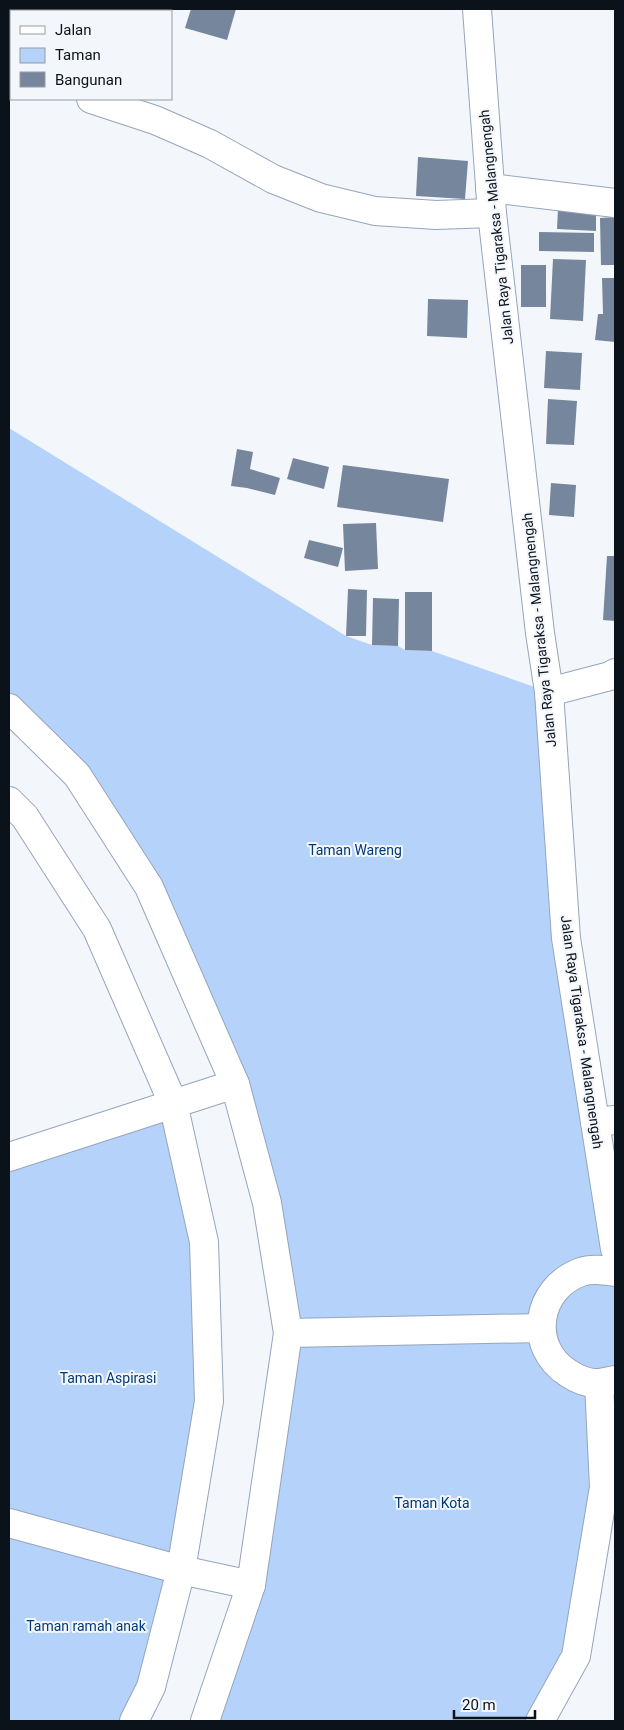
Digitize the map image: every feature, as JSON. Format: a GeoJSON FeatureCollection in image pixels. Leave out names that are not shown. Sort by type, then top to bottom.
{"type":"FeatureCollection","features":[{"type":"Feature","properties":{"kind":"street","name":"Jalan Raya Tigaraksa - Malangnengah"},"geometry":{"type":"LineString","coordinates":[[477,9],[491,201],[538,613],[549,692],[566,938],[605,1121],[615,1249]]}},
{"type":"Feature","properties":{"kind":"street"},"geometry":{"type":"LineString","coordinates":[[94,100],[164,124],[210,144],[273,179],[321,198],[375,211],[436,215],[491,201],[615,203]]}},
{"type":"Feature","properties":{"kind":"street"},"geometry":{"type":"LineString","coordinates":[[549,692],[615,673]]}},
{"type":"Feature","properties":{"kind":"street"},"geometry":{"type":"LineString","coordinates":[[9,708],[77,775],[149,887],[235,1084],[266,1204],[288,1333],[251,1585],[205,1721]]}},
{"type":"Feature","properties":{"kind":"street"},"geometry":{"type":"LineString","coordinates":[[9,801],[25,817],[97,929],[173,1103],[204,1242],[208,1400],[181,1570],[150,1687],[134,1721]]}},
{"type":"Feature","properties":{"kind":"street"},"geometry":{"type":"LineString","coordinates":[[9,1157],[235,1084]]}},
{"type":"Feature","properties":{"kind":"street"},"geometry":{"type":"LineString","coordinates":[[540,1721],[576,1656],[604,1487],[607,1381],[577,1379],[559,1367],[546,1349],[541,1328],[544,1310],[552,1293],[565,1280],[582,1272],[601,1270],[615,1272]]}},
{"type":"Feature","properties":{"kind":"street"},"geometry":{"type":"LineString","coordinates":[[288,1333],[541,1328]]}},
{"type":"Feature","properties":{"kind":"street"},"geometry":{"type":"LineString","coordinates":[[9,1523],[181,1570],[251,1585]]}},
{"type":"Feature","properties":{"kind":"green space","name":"Taman Wareng"},"geometry":{"type":"Polygon","coordinates":[[[9,428],[346,636],[372,645],[398,646],[405,650],[432,651],[549,692],[615,1249],[615,1380],[599,1383],[604,1487],[576,1656],[539,1721],[205,1721],[251,1585],[288,1333],[267,1207],[149,887],[9,708],[9,428]]]}},
{"type":"Feature","properties":{"kind":"green space","name":"Taman Aspirasi"},"geometry":{"type":"Polygon","coordinates":[[[173,1103],[204,1242],[209,1401],[134,1721],[9,1721],[9,1157],[173,1103]]]}},
{"type":"Feature","properties":{"kind":"building"},"geometry":{"type":"Polygon","coordinates":[[[191,9],[236,9],[227,40],[185,28],[191,9]]]}},
{"type":"Feature","properties":{"kind":"building"},"geometry":{"type":"Polygon","coordinates":[[[418,157],[468,161],[465,199],[416,196],[418,157]]]}},
{"type":"Feature","properties":{"kind":"building"},"geometry":{"type":"Polygon","coordinates":[[[558,209],[596,210],[596,231],[557,229],[558,209]]]}},
{"type":"Feature","properties":{"kind":"building"},"geometry":{"type":"Polygon","coordinates":[[[615,217],[615,265],[601,265],[600,218],[615,217]]]}},
{"type":"Feature","properties":{"kind":"building"},"geometry":{"type":"Polygon","coordinates":[[[539,232],[594,233],[594,252],[539,251],[539,232]]]}},
{"type":"Feature","properties":{"kind":"building"},"geometry":{"type":"Polygon","coordinates":[[[553,259],[586,260],[583,321],[550,319],[553,259]]]}},
{"type":"Feature","properties":{"kind":"building"},"geometry":{"type":"Polygon","coordinates":[[[521,265],[546,265],[546,307],[521,307],[521,265]]]}},
{"type":"Feature","properties":{"kind":"building"},"geometry":{"type":"Polygon","coordinates":[[[602,278],[615,278],[615,342],[595,340],[598,314],[603,314],[602,278]]]}},
{"type":"Feature","properties":{"kind":"building"},"geometry":{"type":"Polygon","coordinates":[[[428,299],[468,300],[467,338],[427,336],[428,299]]]}},
{"type":"Feature","properties":{"kind":"building"},"geometry":{"type":"Polygon","coordinates":[[[546,351],[582,353],[580,390],[544,388],[546,351]]]}},
{"type":"Feature","properties":{"kind":"building"},"geometry":{"type":"Polygon","coordinates":[[[548,399],[577,401],[574,445],[546,444],[548,399]]]}},
{"type":"Feature","properties":{"kind":"building"},"geometry":{"type":"Polygon","coordinates":[[[237,449],[253,452],[250,469],[280,478],[275,495],[231,486],[237,449]]]}},
{"type":"Feature","properties":{"kind":"building"},"geometry":{"type":"Polygon","coordinates":[[[293,458],[329,467],[324,489],[287,479],[293,458]]]}},
{"type":"Feature","properties":{"kind":"building"},"geometry":{"type":"Polygon","coordinates":[[[343,465],[449,479],[443,522],[337,507],[343,465]]]}},
{"type":"Feature","properties":{"kind":"building"},"geometry":{"type":"Polygon","coordinates":[[[551,483],[576,485],[574,517],[549,515],[551,483]]]}},
{"type":"Feature","properties":{"kind":"building"},"geometry":{"type":"Polygon","coordinates":[[[376,523],[378,569],[345,571],[343,524],[376,523]]]}},
{"type":"Feature","properties":{"kind":"building"},"geometry":{"type":"Polygon","coordinates":[[[309,540],[343,548],[338,567],[304,558],[309,540]]]}},
{"type":"Feature","properties":{"kind":"building"},"geometry":{"type":"Polygon","coordinates":[[[607,556],[615,556],[615,621],[603,620],[607,556]]]}},
{"type":"Feature","properties":{"kind":"building"},"geometry":{"type":"Polygon","coordinates":[[[348,589],[367,590],[366,636],[346,636],[348,589]]]}},
{"type":"Feature","properties":{"kind":"building"},"geometry":{"type":"Polygon","coordinates":[[[405,592],[432,592],[432,651],[405,650],[405,592]]]}},
{"type":"Feature","properties":{"kind":"building"},"geometry":{"type":"Polygon","coordinates":[[[373,598],[399,599],[398,646],[372,645],[373,598]]]}},
{"type":"Feature","properties":{"kind":"park label","name":"Taman Kota"},"geometry":{"type":"Point","coordinates":[432,1503]}},
{"type":"Feature","properties":{"kind":"park label","name":"Taman ramah anak"},"geometry":{"type":"Point","coordinates":[86,1626]}}]}
